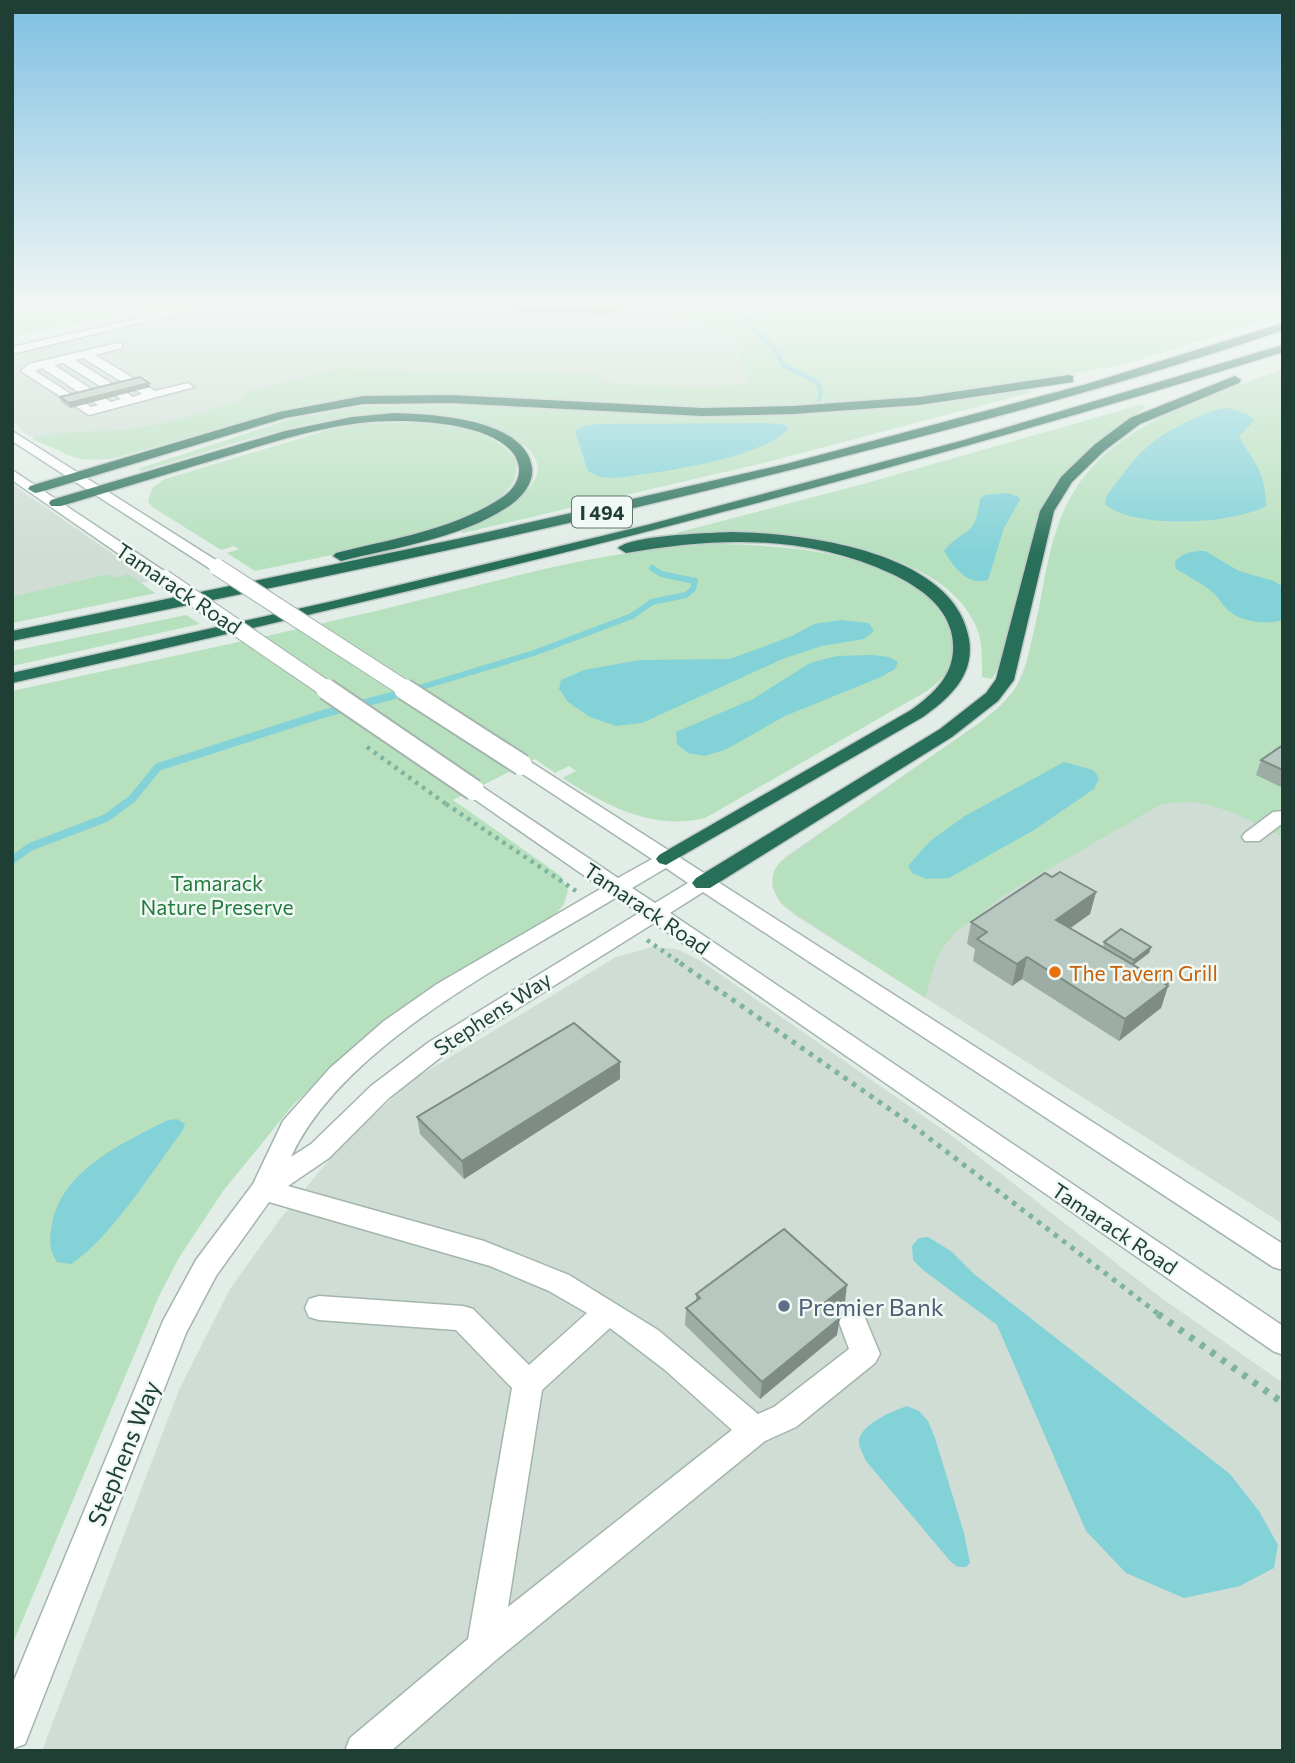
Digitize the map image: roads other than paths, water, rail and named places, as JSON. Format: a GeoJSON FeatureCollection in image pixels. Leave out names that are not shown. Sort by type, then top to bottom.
{"type":"FeatureCollection","features":[{"type":"Feature","properties":{"kind":"highway"},"geometry":{"type":"LineString","coordinates":[[35,489],[283,415],[363,400],[421,398],[702,412],[884,404],[1013,389]]}},
{"type":"Feature","properties":{"kind":"highway","name":"I 494"},"geometry":{"type":"LineString","coordinates":[[12,636],[326,573],[624,507],[904,437],[1076,389]]}},
{"type":"Feature","properties":{"kind":"highway","name":"I 494"},"geometry":{"type":"LineString","coordinates":[[12,677],[332,605],[594,542],[882,468],[1158,389]]}},
{"type":"Feature","properties":{"kind":"highway"},"geometry":{"type":"LineString","coordinates":[[703,883],[946,733],[992,697],[1004,680],[1047,511],[1066,480],[1099,448],[1135,421],[1209,389]]}},
{"type":"Feature","properties":{"kind":"highway"},"geometry":{"type":"LineString","coordinates":[[56,503],[312,427],[377,418],[426,418],[472,426],[496,434],[512,445],[526,464],[523,482],[513,496],[487,513],[462,523],[78,623]]}},
{"type":"Feature","properties":{"kind":"highway"},"geometry":{"type":"LineString","coordinates":[[332,605],[642,544],[681,538],[727,537],[794,540],[840,548],[899,570],[931,589],[944,601],[958,627],[961,655],[958,672],[938,697],[873,739],[666,859]]}},
{"type":"Feature","properties":{"kind":"street"},"geometry":{"type":"LineString","coordinates":[[54,389],[86,411],[179,389]]}},
{"type":"Feature","properties":{"kind":"street"},"geometry":{"type":"LineString","coordinates":[[83,389],[111,407]]}},
{"type":"Feature","properties":{"kind":"street"},"geometry":{"type":"LineString","coordinates":[[114,389],[133,401]]}},
{"type":"Feature","properties":{"kind":"street"},"geometry":{"type":"LineString","coordinates":[[143,389],[154,396]]}},
{"type":"Feature","properties":{"kind":"street","name":"Tamarack Road"},"geometry":{"type":"LineString","coordinates":[[12,435],[1283,1259]]}},
{"type":"Feature","properties":{"kind":"street","name":"Tamarack Road"},"geometry":{"type":"LineString","coordinates":[[12,474],[1283,1342]]}},
{"type":"Feature","properties":{"kind":"street"},"geometry":{"type":"LineString","coordinates":[[1252,837],[1280,816],[1283,817]]}},
{"type":"Feature","properties":{"kind":"street","name":"Stephens Way"},"geometry":{"type":"LineString","coordinates":[[12,1731],[173,1330],[206,1268],[263,1190],[292,1128],[348,1066],[392,1027],[445,990],[666,859]]}},
{"type":"Feature","properties":{"kind":"street","name":"Stephens Way"},"geometry":{"type":"LineString","coordinates":[[263,1190],[320,1151],[380,1092],[437,1048],[703,883]]}},
{"type":"Feature","properties":{"kind":"street"},"geometry":{"type":"LineString","coordinates":[[263,1190],[472,1249],[526,1267],[564,1285],[664,1351],[754,1431]]}},
{"type":"Feature","properties":{"kind":"street"},"geometry":{"type":"LineString","coordinates":[[319,1308],[463,1318],[528,1384]]}},
{"type":"Feature","properties":{"kind":"street"},"geometry":{"type":"LineString","coordinates":[[484,1648],[528,1384],[608,1312]]}},
{"type":"Feature","properties":{"kind":"street"},"geometry":{"type":"LineString","coordinates":[[363,1751],[484,1648],[754,1431],[785,1418],[865,1354],[853,1322]]}},
{"type":"Feature","properties":{"kind":"water"},"geometry":{"type":"Polygon","coordinates":[[[1228,408],[1249,415],[1254,421],[1240,435],[1240,439],[1259,470],[1266,506],[1232,517],[1184,522],[1138,518],[1105,504],[1106,497],[1149,445],[1186,422],[1212,411],[1228,408]]]}},
{"type":"Feature","properties":{"kind":"water"},"geometry":{"type":"Polygon","coordinates":[[[599,424],[782,424],[789,428],[776,439],[733,456],[708,463],[615,478],[599,477],[588,471],[575,431],[584,426],[599,424]]]}},
{"type":"Feature","properties":{"kind":"water"},"geometry":{"type":"Polygon","coordinates":[[[1008,493],[1020,500],[1004,528],[988,580],[967,578],[944,551],[971,527],[980,499],[985,495],[1008,493]]]}},
{"type":"Feature","properties":{"kind":"water"},"geometry":{"type":"Polygon","coordinates":[[[1205,551],[1239,571],[1274,581],[1283,587],[1283,620],[1262,622],[1234,615],[1210,590],[1176,569],[1175,562],[1181,556],[1205,551]]]}},
{"type":"Feature","properties":{"kind":"water"},"geometry":{"type":"Polygon","coordinates":[[[841,620],[869,623],[874,631],[864,639],[822,646],[785,658],[642,723],[616,726],[590,717],[568,702],[559,689],[561,680],[584,670],[639,660],[730,659],[792,636],[814,624],[841,620]]]}},
{"type":"Feature","properties":{"kind":"water"},"geometry":{"type":"Polygon","coordinates":[[[837,656],[889,657],[898,662],[895,669],[785,716],[725,750],[704,756],[688,753],[677,744],[676,732],[753,699],[810,663],[837,656]]]}},
{"type":"Feature","properties":{"kind":"water"},"geometry":{"type":"Polygon","coordinates":[[[1064,762],[1093,770],[1099,778],[1094,789],[1034,830],[949,878],[926,879],[912,873],[908,866],[930,841],[965,816],[1064,762]]]}},
{"type":"Feature","properties":{"kind":"water"},"geometry":{"type":"Polygon","coordinates":[[[177,1119],[185,1124],[183,1130],[116,1221],[71,1264],[57,1262],[51,1249],[51,1230],[58,1206],[68,1189],[96,1160],[132,1138],[168,1120],[177,1119]]]}},
{"type":"Feature","properties":{"kind":"water"},"geometry":{"type":"Polygon","coordinates":[[[928,1237],[951,1251],[974,1274],[1230,1474],[1259,1511],[1278,1545],[1274,1568],[1240,1586],[1184,1598],[1126,1573],[1086,1531],[997,1325],[913,1260],[912,1246],[919,1238],[928,1237]]]}},
{"type":"Feature","properties":{"kind":"water"},"geometry":{"type":"Polygon","coordinates":[[[907,1406],[919,1411],[928,1421],[935,1438],[964,1533],[970,1563],[966,1567],[958,1567],[951,1562],[866,1461],[860,1448],[860,1437],[870,1425],[907,1406]]]}},
{"type":"Feature","properties":{"kind":"waterway"},"geometry":{"type":"LineString","coordinates":[[819,400],[820,389]]}},
{"type":"Feature","properties":{"kind":"waterway"},"geometry":{"type":"LineString","coordinates":[[412,690],[534,653],[632,616],[652,602],[686,595],[693,589],[695,581],[661,574],[652,568]]}},
{"type":"Feature","properties":{"kind":"waterway"},"geometry":{"type":"LineString","coordinates":[[12,860],[30,847],[106,818],[132,799],[158,767],[323,714],[418,689]]}},
{"type":"Feature","properties":{"kind":"place","name":"The Tavern Grill"},"geometry":{"type":"Point","coordinates":[1055,972]}},
{"type":"Feature","properties":{"kind":"place","name":"Premier Bank"},"geometry":{"type":"Point","coordinates":[784,1306]}},
{"type":"Feature","properties":{"kind":"park label","name":"Tamarack Nature Preserve"},"geometry":{"type":"Point","coordinates":[217,894]}}]}
